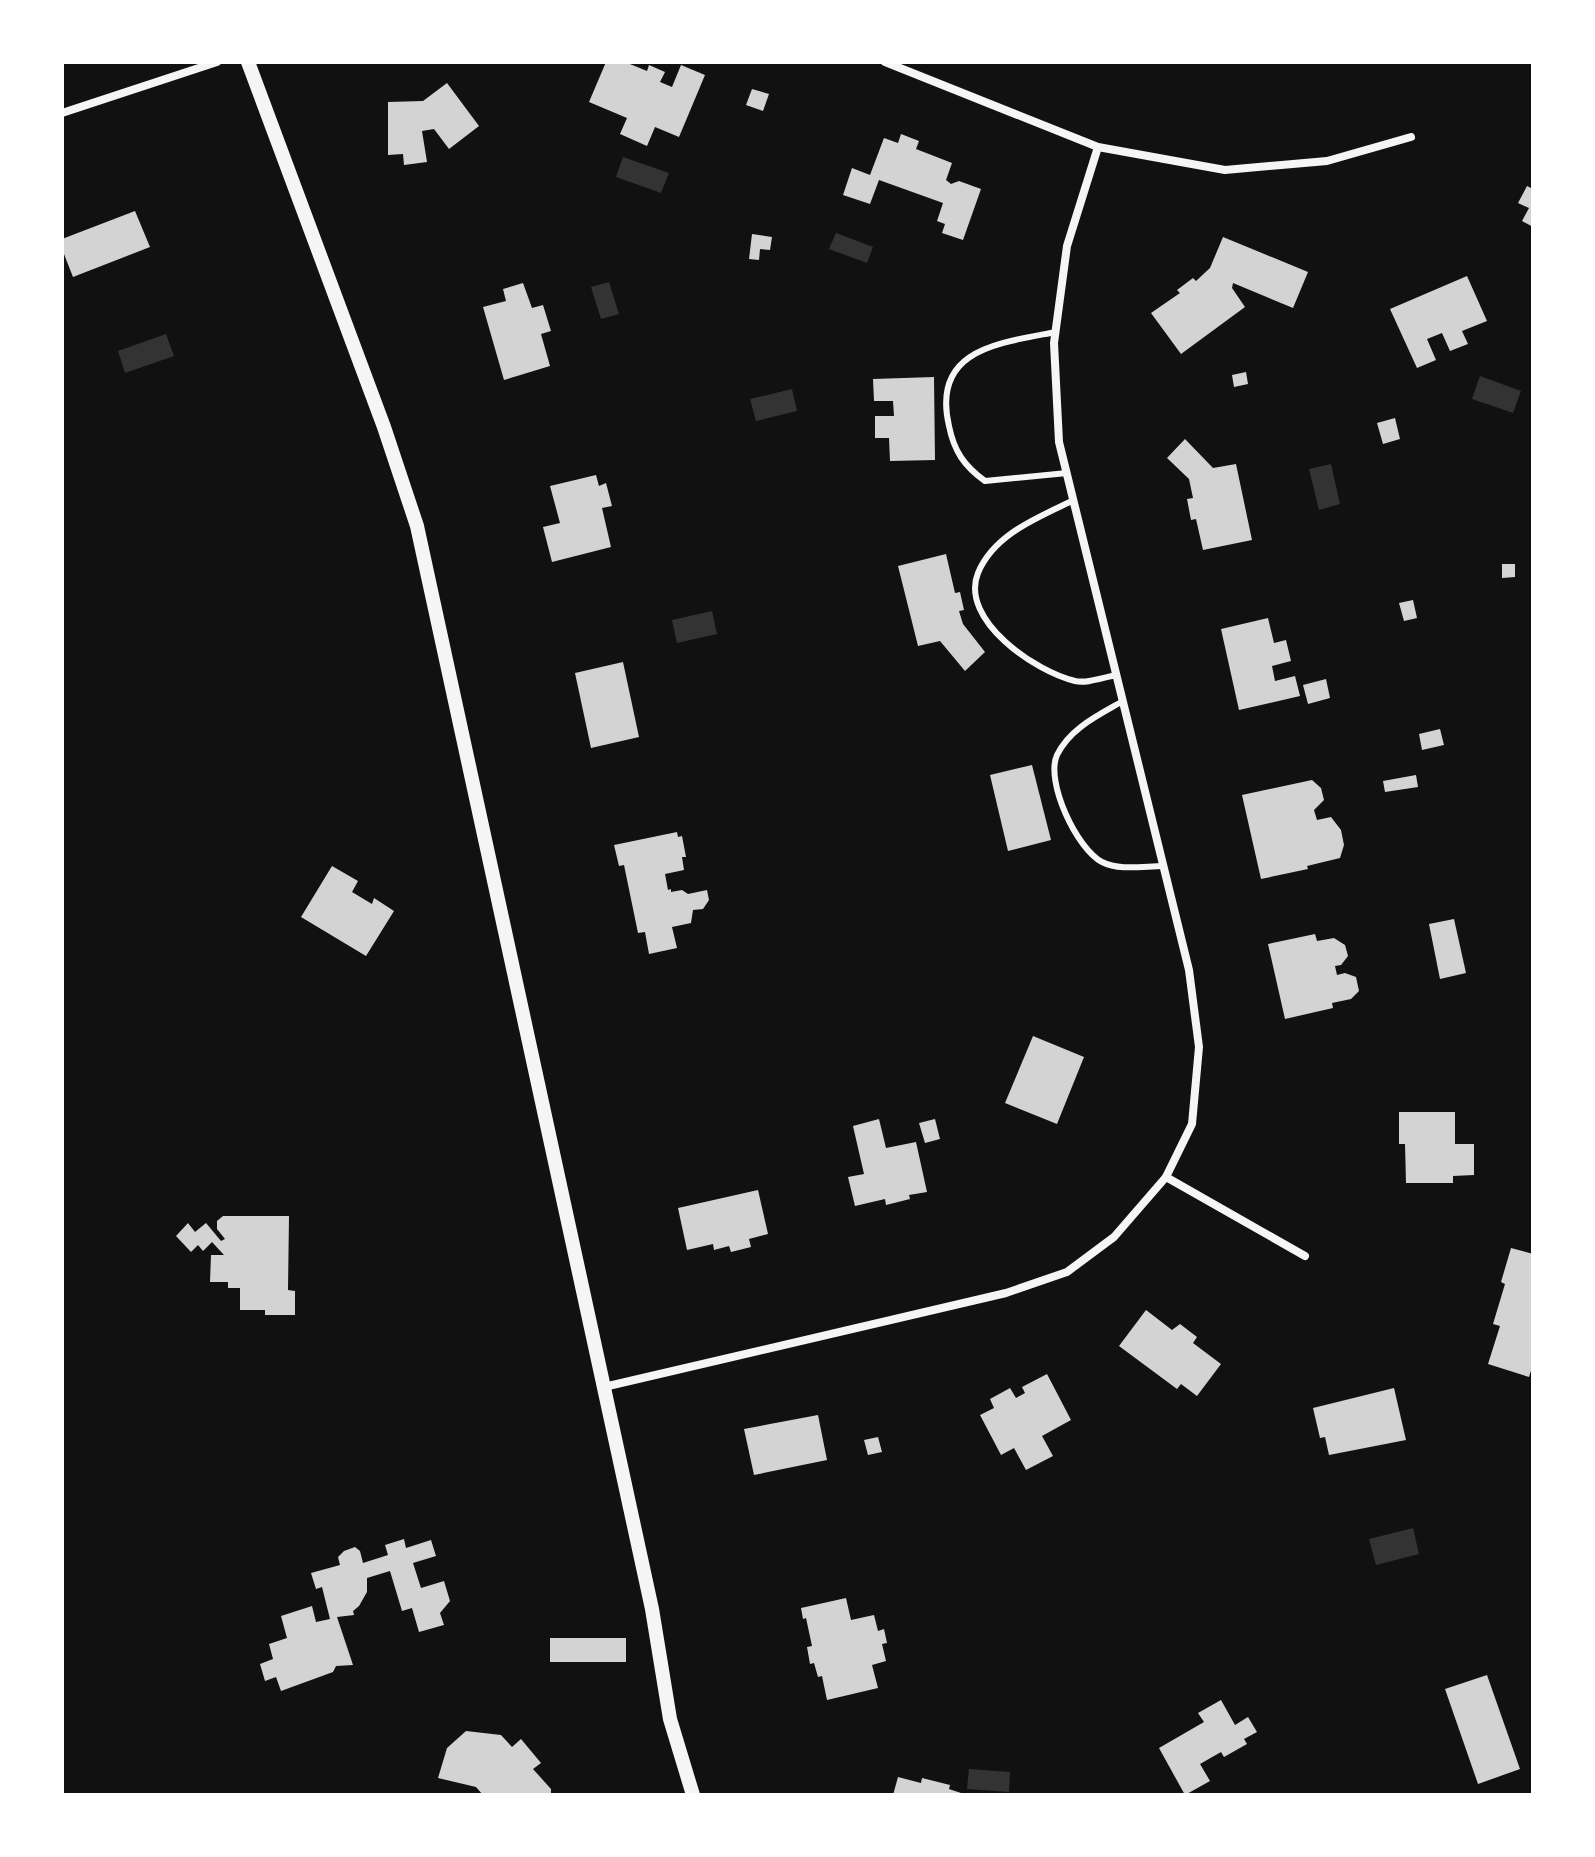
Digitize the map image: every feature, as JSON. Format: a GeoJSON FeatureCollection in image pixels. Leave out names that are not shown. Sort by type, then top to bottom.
{"type":"FeatureCollection","features":[{"type":"Feature","properties":{"kind":"street"},"geometry":{"type":"LineString","coordinates":[[62,113],[217,62]]}},
{"type":"Feature","properties":{"kind":"street"},"geometry":{"type":"LineString","coordinates":[[248,62],[384,427],[417,526],[652,1609],[670,1719],[693,1795]]}},
{"type":"Feature","properties":{"kind":"street"},"geometry":{"type":"LineString","coordinates":[[885,62],[1098,147],[1225,170],[1327,161],[1411,137]]}},
{"type":"Feature","properties":{"kind":"street"},"geometry":{"type":"LineString","coordinates":[[604,1387],[1006,1293],[1067,1272],[1114,1237],[1166,1177],[1192,1124],[1199,1047],[1189,970],[1059,442],[1056,332],[1067,246],[1098,147]]}},
{"type":"Feature","properties":{"kind":"street"},"geometry":{"type":"LineString","coordinates":[[1166,1177],[1305,1256]]}},
{"type":"Feature","properties":{"kind":"lane"},"geometry":{"type":"LineString","coordinates":[[1056,332],[978,351],[957,366],[948,381],[945,410],[953,444],[967,467],[985,481],[1067,473]]}},
{"type":"Feature","properties":{"kind":"lane"},"geometry":{"type":"LineString","coordinates":[[1074,500],[1020,526],[992,552],[978,573],[975,590],[984,620],[1005,642],[1050,673],[1078,682],[1117,675]]}},
{"type":"Feature","properties":{"kind":"lane"},"geometry":{"type":"LineString","coordinates":[[1123,701],[1082,724],[1057,755],[1054,777],[1063,806],[1084,848],[1103,863],[1163,866]]}},
{"type":"Feature","properties":{"kind":"shaded area"},"geometry":{"type":"Polygon","coordinates":[[[623,157],[669,173],[661,193],[616,177],[623,157]]]}},
{"type":"Feature","properties":{"kind":"shaded area"},"geometry":{"type":"Polygon","coordinates":[[[836,233],[873,247],[867,263],[829,249],[836,233]]]}},
{"type":"Feature","properties":{"kind":"shaded area"},"geometry":{"type":"Polygon","coordinates":[[[609,282],[619,314],[601,319],[591,287],[609,282]]]}},
{"type":"Feature","properties":{"kind":"shaded area"},"geometry":{"type":"Polygon","coordinates":[[[166,334],[174,356],[125,373],[118,351],[166,334]]]}},
{"type":"Feature","properties":{"kind":"shaded area"},"geometry":{"type":"Polygon","coordinates":[[[1480,376],[1521,391],[1513,413],[1472,399],[1480,376]]]}},
{"type":"Feature","properties":{"kind":"shaded area"},"geometry":{"type":"Polygon","coordinates":[[[792,389],[797,411],[756,421],[750,399],[792,389]]]}},
{"type":"Feature","properties":{"kind":"shaded area"},"geometry":{"type":"Polygon","coordinates":[[[1331,464],[1340,504],[1319,510],[1309,469],[1331,464]]]}},
{"type":"Feature","properties":{"kind":"shaded area"},"geometry":{"type":"Polygon","coordinates":[[[712,611],[717,634],[677,643],[672,620],[712,611]]]}},
{"type":"Feature","properties":{"kind":"shaded area"},"geometry":{"type":"Polygon","coordinates":[[[1413,1528],[1419,1554],[1376,1565],[1369,1539],[1413,1528]]]}},
{"type":"Feature","properties":{"kind":"shaded area"},"geometry":{"type":"Polygon","coordinates":[[[969,1769],[1010,1772],[1009,1792],[967,1789],[969,1769]]]}},
{"type":"Feature","properties":{"kind":"building"},"geometry":{"type":"Polygon","coordinates":[[[606,62],[625,62],[647,71],[649,65],[665,72],[660,82],[672,87],[681,65],[705,75],[679,137],[655,127],[647,146],[620,134],[627,118],[589,102],[606,62]]]}},
{"type":"Feature","properties":{"kind":"building"},"geometry":{"type":"Polygon","coordinates":[[[447,83],[479,126],[449,149],[434,129],[422,131],[427,162],[404,165],[403,154],[388,155],[388,102],[423,101],[447,83]]]}},
{"type":"Feature","properties":{"kind":"building"},"geometry":{"type":"Polygon","coordinates":[[[752,89],[769,94],[763,111],[746,105],[752,89]]]}},
{"type":"Feature","properties":{"kind":"building"},"geometry":{"type":"Polygon","coordinates":[[[901,134],[919,141],[916,149],[952,163],[946,180],[951,184],[959,181],[981,189],[963,240],[942,233],[945,224],[937,221],[943,203],[879,180],[870,204],[843,195],[852,168],[870,175],[884,138],[898,143],[901,134]]]}},
{"type":"Feature","properties":{"kind":"building"},"geometry":{"type":"Polygon","coordinates":[[[1527,186],[1533,189],[1533,227],[1522,221],[1529,208],[1518,203],[1527,186]]]}},
{"type":"Feature","properties":{"kind":"building"},"geometry":{"type":"Polygon","coordinates":[[[135,211],[150,247],[73,277],[62,249],[62,239],[135,211]]]}},
{"type":"Feature","properties":{"kind":"building"},"geometry":{"type":"Polygon","coordinates":[[[752,234],[772,237],[770,250],[760,249],[759,260],[749,259],[752,234]]]}},
{"type":"Feature","properties":{"kind":"building"},"geometry":{"type":"Polygon","coordinates":[[[1223,237],[1308,272],[1293,308],[1233,283],[1232,288],[1245,307],[1181,354],[1151,313],[1180,293],[1177,290],[1193,278],[1196,281],[1210,268],[1223,237]]]}},
{"type":"Feature","properties":{"kind":"building"},"geometry":{"type":"Polygon","coordinates":[[[1467,276],[1487,321],[1462,331],[1468,344],[1450,351],[1442,333],[1427,339],[1436,360],[1417,368],[1390,309],[1467,276]]]}},
{"type":"Feature","properties":{"kind":"building"},"geometry":{"type":"Polygon","coordinates":[[[523,283],[532,308],[543,305],[551,331],[541,334],[550,366],[504,380],[483,307],[506,301],[503,289],[523,283]]]}},
{"type":"Feature","properties":{"kind":"building"},"geometry":{"type":"Polygon","coordinates":[[[1246,372],[1248,384],[1234,387],[1232,375],[1246,372]]]}},
{"type":"Feature","properties":{"kind":"building"},"geometry":{"type":"Polygon","coordinates":[[[934,377],[935,460],[890,461],[889,438],[875,438],[875,416],[894,416],[893,401],[874,401],[873,379],[934,377]]]}},
{"type":"Feature","properties":{"kind":"building"},"geometry":{"type":"Polygon","coordinates":[[[1395,418],[1400,439],[1383,444],[1377,423],[1395,418]]]}},
{"type":"Feature","properties":{"kind":"building"},"geometry":{"type":"Polygon","coordinates":[[[1185,439],[1213,468],[1236,464],[1252,540],[1203,550],[1196,519],[1191,520],[1187,499],[1193,498],[1189,479],[1167,458],[1185,439]]]}},
{"type":"Feature","properties":{"kind":"building"},"geometry":{"type":"Polygon","coordinates":[[[596,475],[599,486],[606,483],[612,506],[602,508],[611,547],[552,562],[543,527],[560,523],[550,486],[596,475]]]}},
{"type":"Feature","properties":{"kind":"building"},"geometry":{"type":"Polygon","coordinates":[[[946,554],[955,593],[960,592],[964,610],[959,611],[963,624],[985,652],[965,671],[940,641],[918,646],[898,566],[946,554]]]}},
{"type":"Feature","properties":{"kind":"building"},"geometry":{"type":"Polygon","coordinates":[[[1502,564],[1515,564],[1515,577],[1502,578],[1502,564]]]}},
{"type":"Feature","properties":{"kind":"building"},"geometry":{"type":"Polygon","coordinates":[[[1413,600],[1417,618],[1404,621],[1399,603],[1413,600]]]}},
{"type":"Feature","properties":{"kind":"building"},"geometry":{"type":"Polygon","coordinates":[[[1268,618],[1274,643],[1286,640],[1291,661],[1272,666],[1275,681],[1295,676],[1300,696],[1239,710],[1221,629],[1268,618]]]}},
{"type":"Feature","properties":{"kind":"building"},"geometry":{"type":"Polygon","coordinates":[[[623,662],[639,737],[591,748],[575,673],[623,662]]]}},
{"type":"Feature","properties":{"kind":"building"},"geometry":{"type":"Polygon","coordinates":[[[1326,679],[1330,698],[1308,704],[1303,685],[1326,679]]]}},
{"type":"Feature","properties":{"kind":"building"},"geometry":{"type":"Polygon","coordinates":[[[1440,729],[1444,745],[1422,750],[1419,734],[1440,729]]]}},
{"type":"Feature","properties":{"kind":"building"},"geometry":{"type":"Polygon","coordinates":[[[1032,765],[1051,840],[1008,851],[990,775],[1032,765]]]}},
{"type":"Feature","properties":{"kind":"building"},"geometry":{"type":"Polygon","coordinates":[[[1416,775],[1418,787],[1385,792],[1383,781],[1416,775]]]}},
{"type":"Feature","properties":{"kind":"building"},"geometry":{"type":"Polygon","coordinates":[[[1312,780],[1321,788],[1324,800],[1314,810],[1317,820],[1331,817],[1341,830],[1344,845],[1340,858],[1307,866],[1308,869],[1261,879],[1242,795],[1312,780]]]}},
{"type":"Feature","properties":{"kind":"building"},"geometry":{"type":"Polygon","coordinates":[[[677,832],[678,837],[682,836],[686,857],[682,857],[684,870],[665,874],[668,890],[682,890],[688,894],[707,890],[709,900],[703,909],[693,910],[691,923],[672,927],[677,948],[649,954],[645,932],[638,933],[624,865],[619,866],[614,845],[677,832]]]}},
{"type":"Feature","properties":{"kind":"building"},"geometry":{"type":"Polygon","coordinates":[[[332,866],[358,881],[352,892],[372,904],[374,898],[394,911],[366,956],[301,917],[332,866]]]}},
{"type":"Feature","properties":{"kind":"building"},"geometry":{"type":"Polygon","coordinates":[[[1454,919],[1466,973],[1440,979],[1429,924],[1454,919]]]}},
{"type":"Feature","properties":{"kind":"building"},"geometry":{"type":"Polygon","coordinates":[[[1315,934],[1317,941],[1334,938],[1345,945],[1348,956],[1341,965],[1335,966],[1337,975],[1345,973],[1356,977],[1359,991],[1351,999],[1332,1003],[1333,1008],[1285,1019],[1268,944],[1315,934]]]}},
{"type":"Feature","properties":{"kind":"building"},"geometry":{"type":"Polygon","coordinates":[[[1033,1036],[1084,1057],[1057,1124],[1005,1103],[1033,1036]]]}},
{"type":"Feature","properties":{"kind":"building"},"geometry":{"type":"Polygon","coordinates":[[[1399,1112],[1455,1112],[1455,1144],[1474,1144],[1474,1175],[1453,1176],[1453,1183],[1406,1183],[1405,1144],[1399,1144],[1399,1112]]]}},
{"type":"Feature","properties":{"kind":"building"},"geometry":{"type":"Polygon","coordinates":[[[879,1119],[886,1148],[916,1142],[927,1192],[909,1195],[910,1199],[886,1205],[885,1199],[855,1206],[848,1177],[864,1174],[853,1126],[879,1119]]]}},
{"type":"Feature","properties":{"kind":"building"},"geometry":{"type":"Polygon","coordinates":[[[935,1119],[940,1139],[925,1143],[919,1123],[935,1119]]]}},
{"type":"Feature","properties":{"kind":"building"},"geometry":{"type":"Polygon","coordinates":[[[758,1190],[768,1234],[749,1239],[751,1247],[731,1252],[729,1246],[714,1250],[713,1244],[687,1250],[678,1208],[758,1190]]]}},
{"type":"Feature","properties":{"kind":"building"},"geometry":{"type":"Polygon","coordinates":[[[223,1216],[289,1216],[288,1290],[295,1291],[295,1315],[265,1315],[265,1310],[240,1310],[240,1288],[228,1288],[228,1282],[210,1282],[211,1255],[224,1255],[212,1242],[203,1251],[198,1245],[191,1252],[176,1236],[188,1223],[195,1232],[206,1223],[221,1241],[225,1239],[217,1229],[217,1221],[223,1216]]]}},
{"type":"Feature","properties":{"kind":"building"},"geometry":{"type":"Polygon","coordinates":[[[1511,1248],[1533,1254],[1533,1364],[1529,1377],[1488,1364],[1500,1326],[1493,1324],[1505,1284],[1501,1282],[1511,1248]]]}},
{"type":"Feature","properties":{"kind":"building"},"geometry":{"type":"Polygon","coordinates":[[[1146,1310],[1172,1330],[1180,1324],[1197,1337],[1193,1343],[1221,1364],[1197,1396],[1181,1384],[1177,1389],[1119,1346],[1146,1310]]]}},
{"type":"Feature","properties":{"kind":"building"},"geometry":{"type":"Polygon","coordinates":[[[1047,1374],[1071,1420],[1042,1436],[1053,1456],[1026,1470],[1014,1448],[1001,1455],[980,1415],[994,1408],[990,1399],[1010,1388],[1016,1398],[1025,1393],[1022,1387],[1047,1374]]]}},
{"type":"Feature","properties":{"kind":"building"},"geometry":{"type":"Polygon","coordinates":[[[1394,1388],[1406,1440],[1329,1455],[1325,1437],[1320,1438],[1313,1408],[1394,1388]]]}},
{"type":"Feature","properties":{"kind":"building"},"geometry":{"type":"Polygon","coordinates":[[[818,1415],[827,1460],[754,1475],[744,1429],[818,1415]]]}},
{"type":"Feature","properties":{"kind":"building"},"geometry":{"type":"Polygon","coordinates":[[[878,1437],[882,1452],[868,1455],[864,1440],[878,1437]]]}},
{"type":"Feature","properties":{"kind":"building"},"geometry":{"type":"Polygon","coordinates":[[[404,1539],[406,1548],[431,1540],[436,1556],[413,1563],[421,1588],[444,1581],[450,1601],[440,1613],[444,1625],[419,1632],[412,1608],[402,1611],[390,1571],[367,1578],[367,1592],[353,1611],[354,1615],[337,1617],[353,1665],[336,1666],[333,1672],[281,1691],[276,1677],[265,1681],[260,1664],[273,1659],[269,1644],[287,1638],[281,1616],[312,1606],[316,1622],[330,1619],[322,1587],[316,1589],[311,1573],[340,1565],[338,1557],[355,1547],[360,1551],[363,1563],[388,1555],[385,1545],[404,1539]]]}},
{"type":"Feature","properties":{"kind":"building"},"geometry":{"type":"Polygon","coordinates":[[[846,1598],[851,1620],[874,1615],[878,1631],[884,1629],[887,1643],[882,1644],[886,1661],[872,1665],[878,1688],[827,1700],[822,1676],[818,1677],[814,1663],[810,1664],[807,1647],[812,1646],[801,1608],[846,1598]]]}},
{"type":"Feature","properties":{"kind":"building"},"geometry":{"type":"Polygon","coordinates":[[[550,1638],[626,1638],[626,1662],[550,1662],[550,1638]]]}},
{"type":"Feature","properties":{"kind":"building"},"geometry":{"type":"Polygon","coordinates":[[[1487,1675],[1520,1769],[1478,1784],[1445,1689],[1487,1675]]]}},
{"type":"Feature","properties":{"kind":"building"},"geometry":{"type":"Polygon","coordinates":[[[1221,1700],[1235,1725],[1248,1717],[1257,1732],[1244,1739],[1247,1744],[1224,1757],[1221,1752],[1200,1764],[1210,1781],[1185,1795],[1159,1748],[1204,1722],[1198,1713],[1221,1700]]]}},
{"type":"Feature","properties":{"kind":"building"},"geometry":{"type":"Polygon","coordinates":[[[466,1731],[501,1735],[512,1747],[521,1739],[541,1763],[533,1769],[551,1789],[551,1795],[483,1795],[476,1787],[438,1778],[447,1748],[466,1731]]]}},
{"type":"Feature","properties":{"kind":"building"},"geometry":{"type":"Polygon","coordinates":[[[898,1777],[921,1783],[922,1778],[950,1785],[949,1789],[967,1795],[893,1795],[898,1777]]]}}]}
